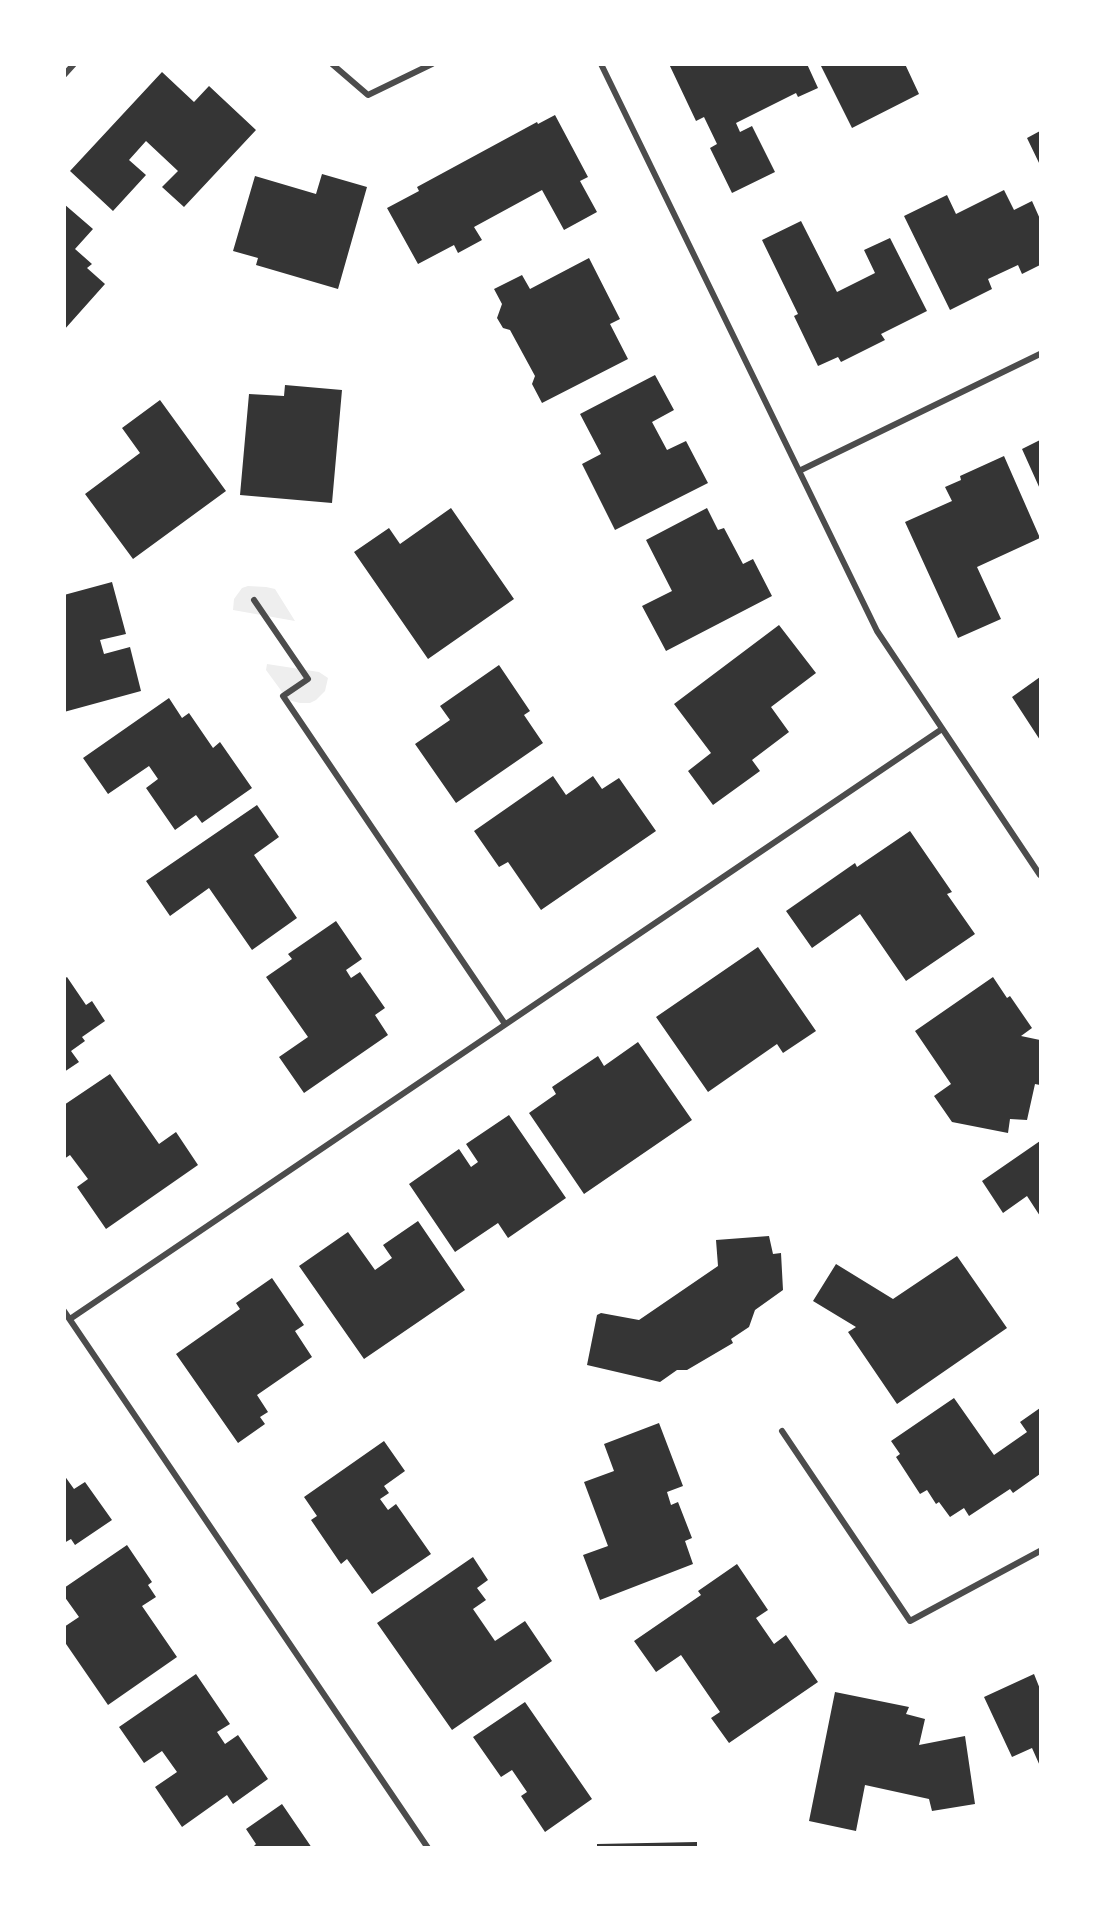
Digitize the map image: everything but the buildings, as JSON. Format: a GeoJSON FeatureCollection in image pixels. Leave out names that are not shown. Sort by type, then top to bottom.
{"type":"FeatureCollection","features":[{"type":"Feature","properties":{"kind":"street"},"geometry":{"type":"LineString","coordinates":[[64,75],[74,64]]}},
{"type":"Feature","properties":{"kind":"street"},"geometry":{"type":"LineString","coordinates":[[332,64],[368,96],[432,64]]}},
{"type":"Feature","properties":{"kind":"street"},"geometry":{"type":"LineString","coordinates":[[601,64],[877,631],[1041,875]]}},
{"type":"Feature","properties":{"kind":"street"},"geometry":{"type":"LineString","coordinates":[[799,471],[1041,354]]}},
{"type":"Feature","properties":{"kind":"street"},"geometry":{"type":"LineString","coordinates":[[254,600],[308,679],[283,696],[505,1024]]}},
{"type":"Feature","properties":{"kind":"street"},"geometry":{"type":"LineString","coordinates":[[70,1319],[942,729]]}},
{"type":"Feature","properties":{"kind":"street"},"geometry":{"type":"LineString","coordinates":[[64,1311],[428,1848]]}},
{"type":"Feature","properties":{"kind":"street"},"geometry":{"type":"LineString","coordinates":[[782,1431],[910,1621],[1041,1551]]}},
{"type":"Feature","properties":{"kind":"shaded area"},"geometry":{"type":"Polygon","coordinates":[[[248,586],[275,589],[295,621],[233,610],[234,599],[242,588],[248,586]]]}},
{"type":"Feature","properties":{"kind":"shaded area"},"geometry":{"type":"Polygon","coordinates":[[[267,664],[319,672],[328,678],[325,691],[310,703],[288,700],[266,670],[267,664]]]}}]}
